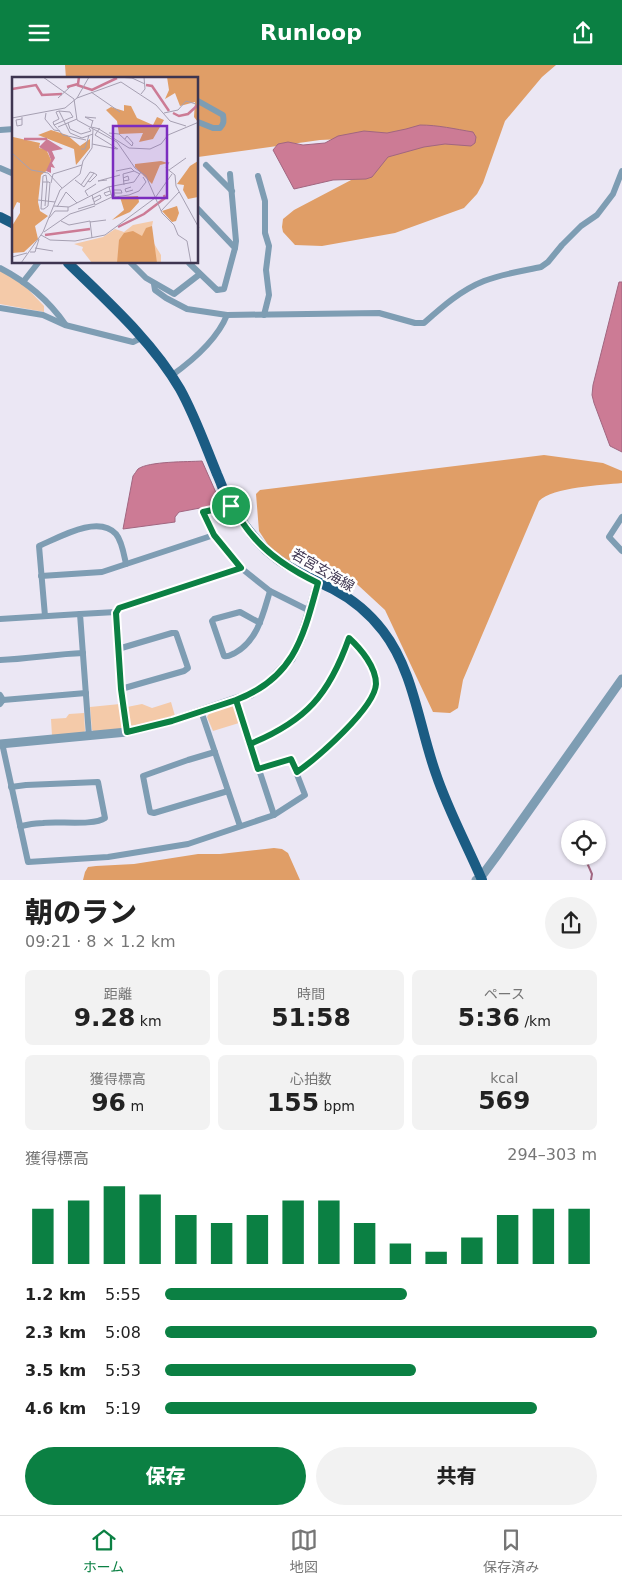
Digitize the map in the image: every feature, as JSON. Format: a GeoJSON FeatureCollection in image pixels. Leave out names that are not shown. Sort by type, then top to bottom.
{"type":"FeatureCollection","features":[{"type":"Feature","properties":{"kind":"main road"},"geometry":{"type":"LineString","coordinates":[[0,217],[12,223]]}},
{"type":"Feature","properties":{"kind":"main road","name":"若宮玄海線"},"geometry":{"type":"LineString","coordinates":[[69,264],[141,337],[171,376],[192,414],[231,506],[251,535],[267,551],[299,574],[347,598],[382,630],[398,654],[409,682],[436,776],[480,879]]}},
{"type":"Feature","properties":{"kind":"street"},"geometry":{"type":"LineString","coordinates":[[199,102],[223,115],[224,120],[220,128],[213,128],[199,121]]}},
{"type":"Feature","properties":{"kind":"street"},"geometry":{"type":"LineString","coordinates":[[206,165],[232,191]]}},
{"type":"Feature","properties":{"kind":"street"},"geometry":{"type":"LineString","coordinates":[[0,168],[12,173]]}},
{"type":"Feature","properties":{"kind":"street"},"geometry":{"type":"LineString","coordinates":[[154,283],[156,290],[166,298],[187,309],[227,315],[379,313],[415,323],[424,323],[444,305],[484,281],[541,267],[548,262],[581,225],[597,215],[613,194],[622,171]]}},
{"type":"Feature","properties":{"kind":"street"},"geometry":{"type":"LineString","coordinates":[[190,264],[217,290],[224,289],[236,248],[230,174]]}},
{"type":"Feature","properties":{"kind":"street"},"geometry":{"type":"LineString","coordinates":[[258,176],[265,201],[265,233],[269,246],[266,270],[268,295],[264,315]]}},
{"type":"Feature","properties":{"kind":"street"},"geometry":{"type":"LineString","coordinates":[[199,210],[236,248]]}},
{"type":"Feature","properties":{"kind":"street"},"geometry":{"type":"LineString","coordinates":[[23,282],[37,264]]}},
{"type":"Feature","properties":{"kind":"street"},"geometry":{"type":"LineString","coordinates":[[132,264],[146,278],[174,294],[200,274]]}},
{"type":"Feature","properties":{"kind":"street"},"geometry":{"type":"LineString","coordinates":[[0,268],[23,282],[52,309],[65,325]]}},
{"type":"Feature","properties":{"kind":"street"},"geometry":{"type":"LineString","coordinates":[[0,309],[43,315],[65,325],[132,342],[141,337]]}},
{"type":"Feature","properties":{"kind":"street"},"geometry":{"type":"LineString","coordinates":[[171,376],[186,365],[207,344],[224,323],[227,315]]}},
{"type":"Feature","properties":{"kind":"street"},"geometry":{"type":"LineString","coordinates":[[231,506],[203,512],[214,535],[241,568],[270,591],[310,611]]}},
{"type":"Feature","properties":{"kind":"street"},"geometry":{"type":"LineString","coordinates":[[622,517],[609,537],[622,551]]}},
{"type":"Feature","properties":{"kind":"street"},"geometry":{"type":"LineString","coordinates":[[45,616],[39,546],[78,528],[109,529],[116,534],[126,564]]}},
{"type":"Feature","properties":{"kind":"street"},"geometry":{"type":"LineString","coordinates":[[41,576],[102,572],[214,535]]}},
{"type":"Feature","properties":{"kind":"street"},"geometry":{"type":"LineString","coordinates":[[127,732],[118,649],[116,613],[119,608],[241,568]]}},
{"type":"Feature","properties":{"kind":"street"},"geometry":{"type":"LineString","coordinates":[[258,769],[291,759],[305,795],[274,815],[188,843],[108,857],[28,863],[1,744],[127,732],[172,721],[236,700],[260,689],[291,659],[301,639],[318,583]]}},
{"type":"Feature","properties":{"kind":"street"},"geometry":{"type":"LineString","coordinates":[[260,623],[240,612],[214,619],[212,621],[224,656],[228,657],[240,650],[253,637],[260,623],[270,591]]}},
{"type":"Feature","properties":{"kind":"street"},"geometry":{"type":"LineString","coordinates":[[0,619],[116,613]]}},
{"type":"Feature","properties":{"kind":"street"},"geometry":{"type":"LineString","coordinates":[[80,614],[88,737]]}},
{"type":"Feature","properties":{"kind":"street"},"geometry":{"type":"LineString","coordinates":[[118,649],[176,633],[188,668],[184,671],[121,689]]}},
{"type":"Feature","properties":{"kind":"street"},"geometry":{"type":"LineString","coordinates":[[250,744],[273,735],[291,724],[318,700],[335,674],[349,638],[363,655],[374,673],[376,686],[374,694],[341,733],[315,759],[297,772]]}},
{"type":"Feature","properties":{"kind":"street"},"geometry":{"type":"LineString","coordinates":[[0,660],[83,653]]}},
{"type":"Feature","properties":{"kind":"street"},"geometry":{"type":"LineString","coordinates":[[480,879],[622,679]]}},
{"type":"Feature","properties":{"kind":"street"},"geometry":{"type":"LineString","coordinates":[[1,700],[86,693]]}},
{"type":"Feature","properties":{"kind":"street"},"geometry":{"type":"LineString","coordinates":[[236,700],[274,815]]}},
{"type":"Feature","properties":{"kind":"street"},"geometry":{"type":"LineString","coordinates":[[201,711],[240,826]]}},
{"type":"Feature","properties":{"kind":"street"},"geometry":{"type":"LineString","coordinates":[[215,752],[188,759],[143,776],[150,811],[154,813],[228,791]]}},
{"type":"Feature","properties":{"kind":"street"},"geometry":{"type":"LineString","coordinates":[[12,787],[34,784],[98,782],[105,818],[88,822],[44,822],[20,826]]}},
{"type":"Feature","properties":{"kind":"shaded area"},"geometry":{"type":"Polygon","coordinates":[[[65,65],[556,65],[542,77],[505,121],[483,183],[477,194],[464,208],[395,233],[322,246],[295,245],[283,232],[283,219],[294,210],[353,179],[355,175],[343,139],[320,140],[199,157],[199,77],[66,77],[65,65]]]}},
{"type":"Feature","properties":{"kind":"shaded area"},"geometry":{"type":"Polygon","coordinates":[[[420,125],[440,126],[473,132],[476,137],[475,143],[471,146],[445,144],[424,147],[388,157],[372,177],[366,179],[333,180],[294,189],[273,150],[278,144],[288,142],[303,145],[325,143],[338,136],[364,131],[387,133],[420,125]]]}},
{"type":"Feature","properties":{"kind":"shaded area"},"geometry":{"type":"Polygon","coordinates":[[[0,270],[25,286],[44,306],[44,312],[0,304],[0,270]]]}},
{"type":"Feature","properties":{"kind":"shaded area"},"geometry":{"type":"Polygon","coordinates":[[[619,282],[622,282],[622,452],[610,446],[592,395],[619,282]]]}},
{"type":"Feature","properties":{"kind":"shaded area"},"geometry":{"type":"Polygon","coordinates":[[[544,455],[603,463],[622,471],[622,483],[566,490],[546,496],[539,501],[463,680],[458,708],[450,713],[433,712],[385,610],[346,574],[276,557],[259,531],[256,494],[260,490],[544,455]]]}},
{"type":"Feature","properties":{"kind":"shaded area"},"geometry":{"type":"Polygon","coordinates":[[[202,461],[221,504],[179,512],[175,517],[175,522],[123,529],[133,476],[138,469],[143,466],[159,463],[202,461]]]}},
{"type":"Feature","properties":{"kind":"shaded area"},"geometry":{"type":"Polygon","coordinates":[[[171,702],[175,716],[132,726],[130,724],[127,707],[142,704],[152,708],[171,702]]]}},
{"type":"Feature","properties":{"kind":"shaded area"},"geometry":{"type":"Polygon","coordinates":[[[120,704],[124,726],[122,729],[95,732],[92,730],[90,707],[120,704]]]}},
{"type":"Feature","properties":{"kind":"shaded area"},"geometry":{"type":"Polygon","coordinates":[[[230,705],[235,707],[239,723],[213,731],[207,717],[210,712],[230,705]]]}},
{"type":"Feature","properties":{"kind":"shaded area"},"geometry":{"type":"Polygon","coordinates":[[[84,713],[85,731],[83,733],[52,736],[51,719],[66,718],[69,714],[84,713]]]}},
{"type":"Feature","properties":{"kind":"shaded area"},"geometry":{"type":"Polygon","coordinates":[[[274,848],[282,849],[288,853],[300,880],[83,880],[88,867],[134,864],[198,854],[220,854],[274,848]]]}},
{"type":"Feature","properties":{"kind":"waterway"},"geometry":{"type":"LineString","coordinates":[[588,865],[592,874],[591,880]]}},
{"type":"Feature","properties":{"kind":"route"},"geometry":{"type":"LineString","coordinates":[[231,506],[203,512],[214,535],[241,568],[119,608],[116,613],[121,689],[127,732],[152,727],[236,700],[250,744],[273,735],[291,724],[318,700],[335,674],[349,638],[369,663],[374,673],[376,679],[374,694],[341,733],[315,759],[297,772],[291,759],[258,769],[236,700],[260,689],[277,675],[291,659],[308,620],[318,583],[299,574],[267,551],[251,535],[231,506]]}}]}
